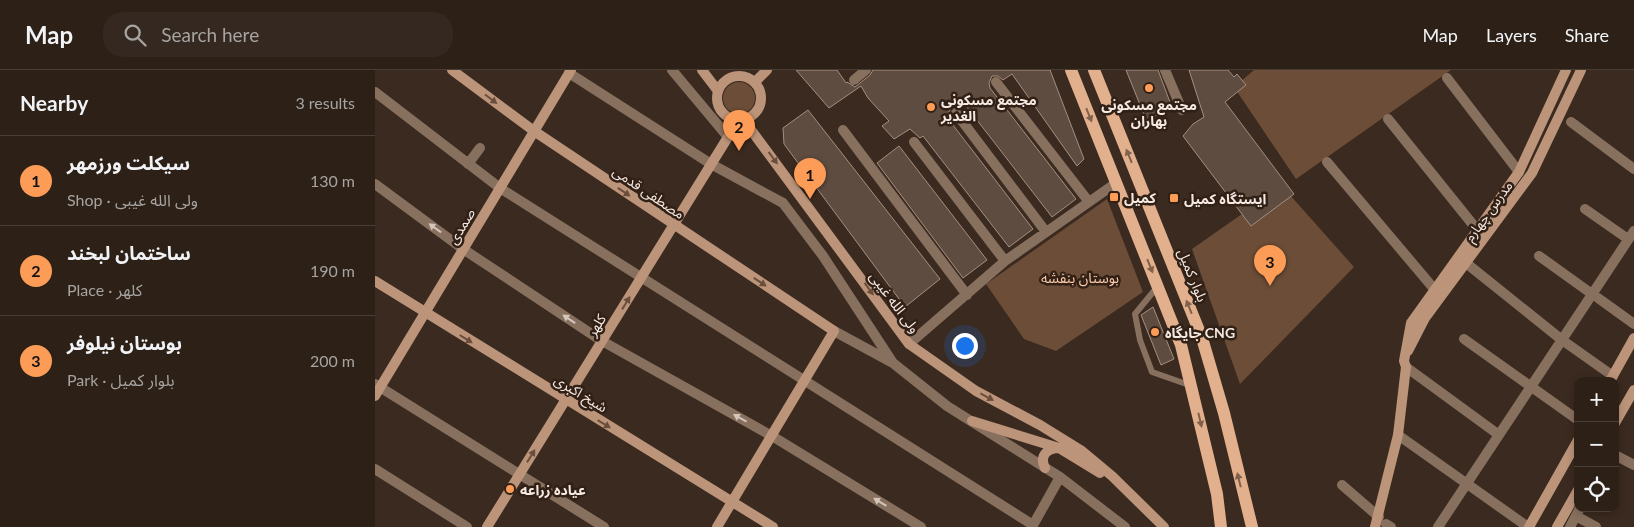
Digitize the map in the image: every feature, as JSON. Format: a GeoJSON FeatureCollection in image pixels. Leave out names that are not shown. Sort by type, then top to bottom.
{"type":"FeatureCollection","features":[{"type":"Feature","properties":{"kind":"main road"},"geometry":{"type":"LineString","coordinates":[[1071,70],[1181,345],[1217,494],[1221,527]]}},
{"type":"Feature","properties":{"kind":"main road","name":"بلوار کمیل"},"geometry":{"type":"LineString","coordinates":[[1094,70],[1201,338],[1223,413],[1252,527]]}},
{"type":"Feature","properties":{"kind":"street","name":"مصطفی قدمی"},"geometry":{"type":"LineString","coordinates":[[452,70],[534,131],[673,226],[834,331]]}},
{"type":"Feature","properties":{"kind":"street","name":"کلهر"},"geometry":{"type":"LineString","coordinates":[[487,527],[728,137],[672,70]]}},
{"type":"Feature","properties":{"kind":"street"},"geometry":{"type":"LineString","coordinates":[[702,70],[718,91],[719,106],[729,117],[743,120],[755,113],[759,107],[761,94],[755,82],[741,76],[733,76],[727,79],[718,91]]}},
{"type":"Feature","properties":{"kind":"street"},"geometry":{"type":"LineString","coordinates":[[755,82],[767,70]]}},
{"type":"Feature","properties":{"kind":"street"},"geometry":{"type":"LineString","coordinates":[[854,80],[866,70]]}},
{"type":"Feature","properties":{"kind":"street"},"geometry":{"type":"LineString","coordinates":[[1165,70],[1182,110]]}},
{"type":"Feature","properties":{"kind":"street","name":"مدرس چهارم"},"geometry":{"type":"LineString","coordinates":[[1383,524],[1398,435],[1407,331],[1519,172],[1566,70]]}},
{"type":"Feature","properties":{"kind":"street","name":"مدرس چهارم"},"geometry":{"type":"LineString","coordinates":[[1405,364],[1425,318],[1532,173],[1581,70]]}},
{"type":"Feature","properties":{"kind":"street","name":"صمدی"},"geometry":{"type":"LineString","coordinates":[[377,389],[570,72]]}},
{"type":"Feature","properties":{"kind":"street"},"geometry":{"type":"LineString","coordinates":[[570,72],[711,164],[783,202],[823,256],[893,363]]}},
{"type":"Feature","properties":{"kind":"street"},"geometry":{"type":"LineString","coordinates":[[1447,78],[1519,172]]}},
{"type":"Feature","properties":{"kind":"street"},"geometry":{"type":"LineString","coordinates":[[996,82],[1089,202]]}},
{"type":"Feature","properties":{"kind":"street"},"geometry":{"type":"LineString","coordinates":[[375,92],[500,188],[1033,526],[1060,477]]}},
{"type":"Feature","properties":{"kind":"street"},"geometry":{"type":"LineString","coordinates":[[956,113],[1047,232]]}},
{"type":"Feature","properties":{"kind":"street"},"geometry":{"type":"LineString","coordinates":[[1388,118],[1478,231]]}},
{"type":"Feature","properties":{"kind":"street","name":"ولی الله غیبی"},"geometry":{"type":"LineString","coordinates":[[743,120],[909,344],[976,391],[1040,425],[1082,451],[1163,527]]}},
{"type":"Feature","properties":{"kind":"street"},"geometry":{"type":"LineString","coordinates":[[1571,122],[1634,170]]}},
{"type":"Feature","properties":{"kind":"street"},"geometry":{"type":"LineString","coordinates":[[843,130],[967,294]]}},
{"type":"Feature","properties":{"kind":"street"},"geometry":{"type":"LineString","coordinates":[[914,142],[1005,261]]}},
{"type":"Feature","properties":{"kind":"street"},"geometry":{"type":"LineString","coordinates":[[468,164],[480,148]]}},
{"type":"Feature","properties":{"kind":"street"},"geometry":{"type":"LineString","coordinates":[[1327,162],[1435,290]]}},
{"type":"Feature","properties":{"kind":"street"},"geometry":{"type":"LineString","coordinates":[[909,344],[1005,261],[1116,183]]}},
{"type":"Feature","properties":{"kind":"street"},"geometry":{"type":"LineString","coordinates":[[375,184],[463,249],[602,341],[772,436],[921,527]]}},
{"type":"Feature","properties":{"kind":"street"},"geometry":{"type":"LineString","coordinates":[[1439,527],[1562,340],[1595,296],[1632,235],[1585,209]]}},
{"type":"Feature","properties":{"kind":"street"},"geometry":{"type":"LineString","coordinates":[[1539,256],[1634,324]]}},
{"type":"Feature","properties":{"kind":"street"},"geometry":{"type":"LineString","coordinates":[[1466,263],[1611,377]]}},
{"type":"Feature","properties":{"kind":"street","name":"شیخ اکبری"},"geometry":{"type":"LineString","coordinates":[[375,281],[424,314],[773,527]]}},
{"type":"Feature","properties":{"kind":"street"},"geometry":{"type":"LineString","coordinates":[[717,527],[834,331],[893,363],[947,406],[1060,477],[1125,527]]}},
{"type":"Feature","properties":{"kind":"street"},"geometry":{"type":"LineString","coordinates":[[1613,377],[1634,338]]}},
{"type":"Feature","properties":{"kind":"street"},"geometry":{"type":"LineString","coordinates":[[1463,339],[1574,417]]}},
{"type":"Feature","properties":{"kind":"street"},"geometry":{"type":"LineString","coordinates":[[1405,364],[1499,435]]}},
{"type":"Feature","properties":{"kind":"street"},"geometry":{"type":"LineString","coordinates":[[377,389],[605,527]]}},
{"type":"Feature","properties":{"kind":"street"},"geometry":{"type":"LineString","coordinates":[[1616,422],[1632,397]]}},
{"type":"Feature","properties":{"kind":"street"},"geometry":{"type":"LineString","coordinates":[[972,421],[1059,448],[1119,484]]}},
{"type":"Feature","properties":{"kind":"street"},"geometry":{"type":"LineString","coordinates":[[1398,435],[1529,527],[1574,447]]}},
{"type":"Feature","properties":{"kind":"street"},"geometry":{"type":"LineString","coordinates":[[1045,468],[1043,460],[1045,453],[1050,449],[1059,448]]}},
{"type":"Feature","properties":{"kind":"street"},"geometry":{"type":"LineString","coordinates":[[1619,457],[1634,465]]}},
{"type":"Feature","properties":{"kind":"street"},"geometry":{"type":"LineString","coordinates":[[375,469],[467,527]]}},
{"type":"Feature","properties":{"kind":"street"},"geometry":{"type":"LineString","coordinates":[[1342,485],[1383,524]]}},
{"type":"Feature","properties":{"kind":"street"},"geometry":{"type":"LineString","coordinates":[[1557,527],[1574,497]]}},
{"type":"Feature","properties":{"kind":"street"},"geometry":{"type":"LineString","coordinates":[[1570,527],[1578,512],[1596,527]]}},
{"type":"Feature","properties":{"kind":"lane"},"geometry":{"type":"LineString","coordinates":[[1158,286],[1135,314],[1140,340],[1152,372],[1192,386]]}},
{"type":"Feature","properties":{"kind":"green space"},"geometry":{"type":"Polygon","coordinates":[[[1254,70],[1451,70],[1296,179],[1234,87],[1254,70]]]}},
{"type":"Feature","properties":{"kind":"green space"},"geometry":{"type":"Polygon","coordinates":[[[739,82],[745,83],[750,87],[754,92],[754,104],[750,109],[745,113],[739,114],[733,113],[728,109],[724,104],[723,98],[724,92],[728,87],[733,83],[739,82]]]}},
{"type":"Feature","properties":{"kind":"green space"},"geometry":{"type":"Polygon","coordinates":[[[1282,186],[1354,267],[1240,384],[1192,249],[1282,186]]]}},
{"type":"Feature","properties":{"kind":"green space","name":"بوستان بنفشه"},"geometry":{"type":"Polygon","coordinates":[[[1107,199],[1143,292],[1056,351],[1024,339],[986,284],[1107,199]]]}},
{"type":"Feature","properties":{"kind":"building"},"geometry":{"type":"Polygon","coordinates":[[[796,70],[837,70],[846,83],[855,87],[870,75],[873,70],[1050,70],[1084,159],[1077,166],[1012,74],[1003,80],[998,76],[992,76],[989,83],[990,88],[1076,199],[1052,217],[963,102],[952,107],[946,116],[1033,229],[1009,247],[923,136],[920,138],[910,129],[894,139],[882,126],[889,121],[868,98],[861,86],[829,108],[796,70]]]}},
{"type":"Feature","properties":{"kind":"building","name":"مجتمع مسکونی بهاران"},"geometry":{"type":"Polygon","coordinates":[[[1126,70],[1158,70],[1171,105],[1147,122],[1126,70]]]}},
{"type":"Feature","properties":{"kind":"building"},"geometry":{"type":"Polygon","coordinates":[[[1189,70],[1228,70],[1234,77],[1237,74],[1246,85],[1225,102],[1294,194],[1251,226],[1183,136],[1193,124],[1204,117],[1189,70]]]}},
{"type":"Feature","properties":{"kind":"building"},"geometry":{"type":"Polygon","coordinates":[[[808,110],[940,279],[905,307],[784,144],[783,128],[808,110]]]}},
{"type":"Feature","properties":{"kind":"building"},"geometry":{"type":"Polygon","coordinates":[[[899,146],[987,260],[963,278],[877,163],[899,146]]]}},
{"type":"Feature","properties":{"kind":"building","name":"جایگاه CNG"},"geometry":{"type":"Polygon","coordinates":[[[1153,307],[1174,359],[1161,365],[1141,315],[1153,307]]]}},
{"type":"Feature","properties":{"kind":"place","name":"مجتمع مسکونی بهاران"},"geometry":{"type":"Point","coordinates":[1149,88]}},
{"type":"Feature","properties":{"kind":"place","name":"مجتمع مسکونی الغدیر"},"geometry":{"type":"Point","coordinates":[931,107]}},
{"type":"Feature","properties":{"kind":"place","name":"ساختمان لبخند"},"geometry":{"type":"Point","coordinates":[739,151]}},
{"type":"Feature","properties":{"kind":"place","name":"کمیل"},"geometry":{"type":"Point","coordinates":[1114,197]}},
{"type":"Feature","properties":{"kind":"place","name":"ایستگاه کمیل"},"geometry":{"type":"Point","coordinates":[1174,198]}},
{"type":"Feature","properties":{"kind":"place","name":"سیکلت ورزمهر"},"geometry":{"type":"Point","coordinates":[810,199]}},
{"type":"Feature","properties":{"kind":"place","name":"بوستان نیلوفر"},"geometry":{"type":"Point","coordinates":[1270,286]}},
{"type":"Feature","properties":{"kind":"place","name":"جایگاه CNG"},"geometry":{"type":"Point","coordinates":[1155,332]}},
{"type":"Feature","properties":{"kind":"place","name":"عیاده زراعه"},"geometry":{"type":"Point","coordinates":[510,489]}}]}
